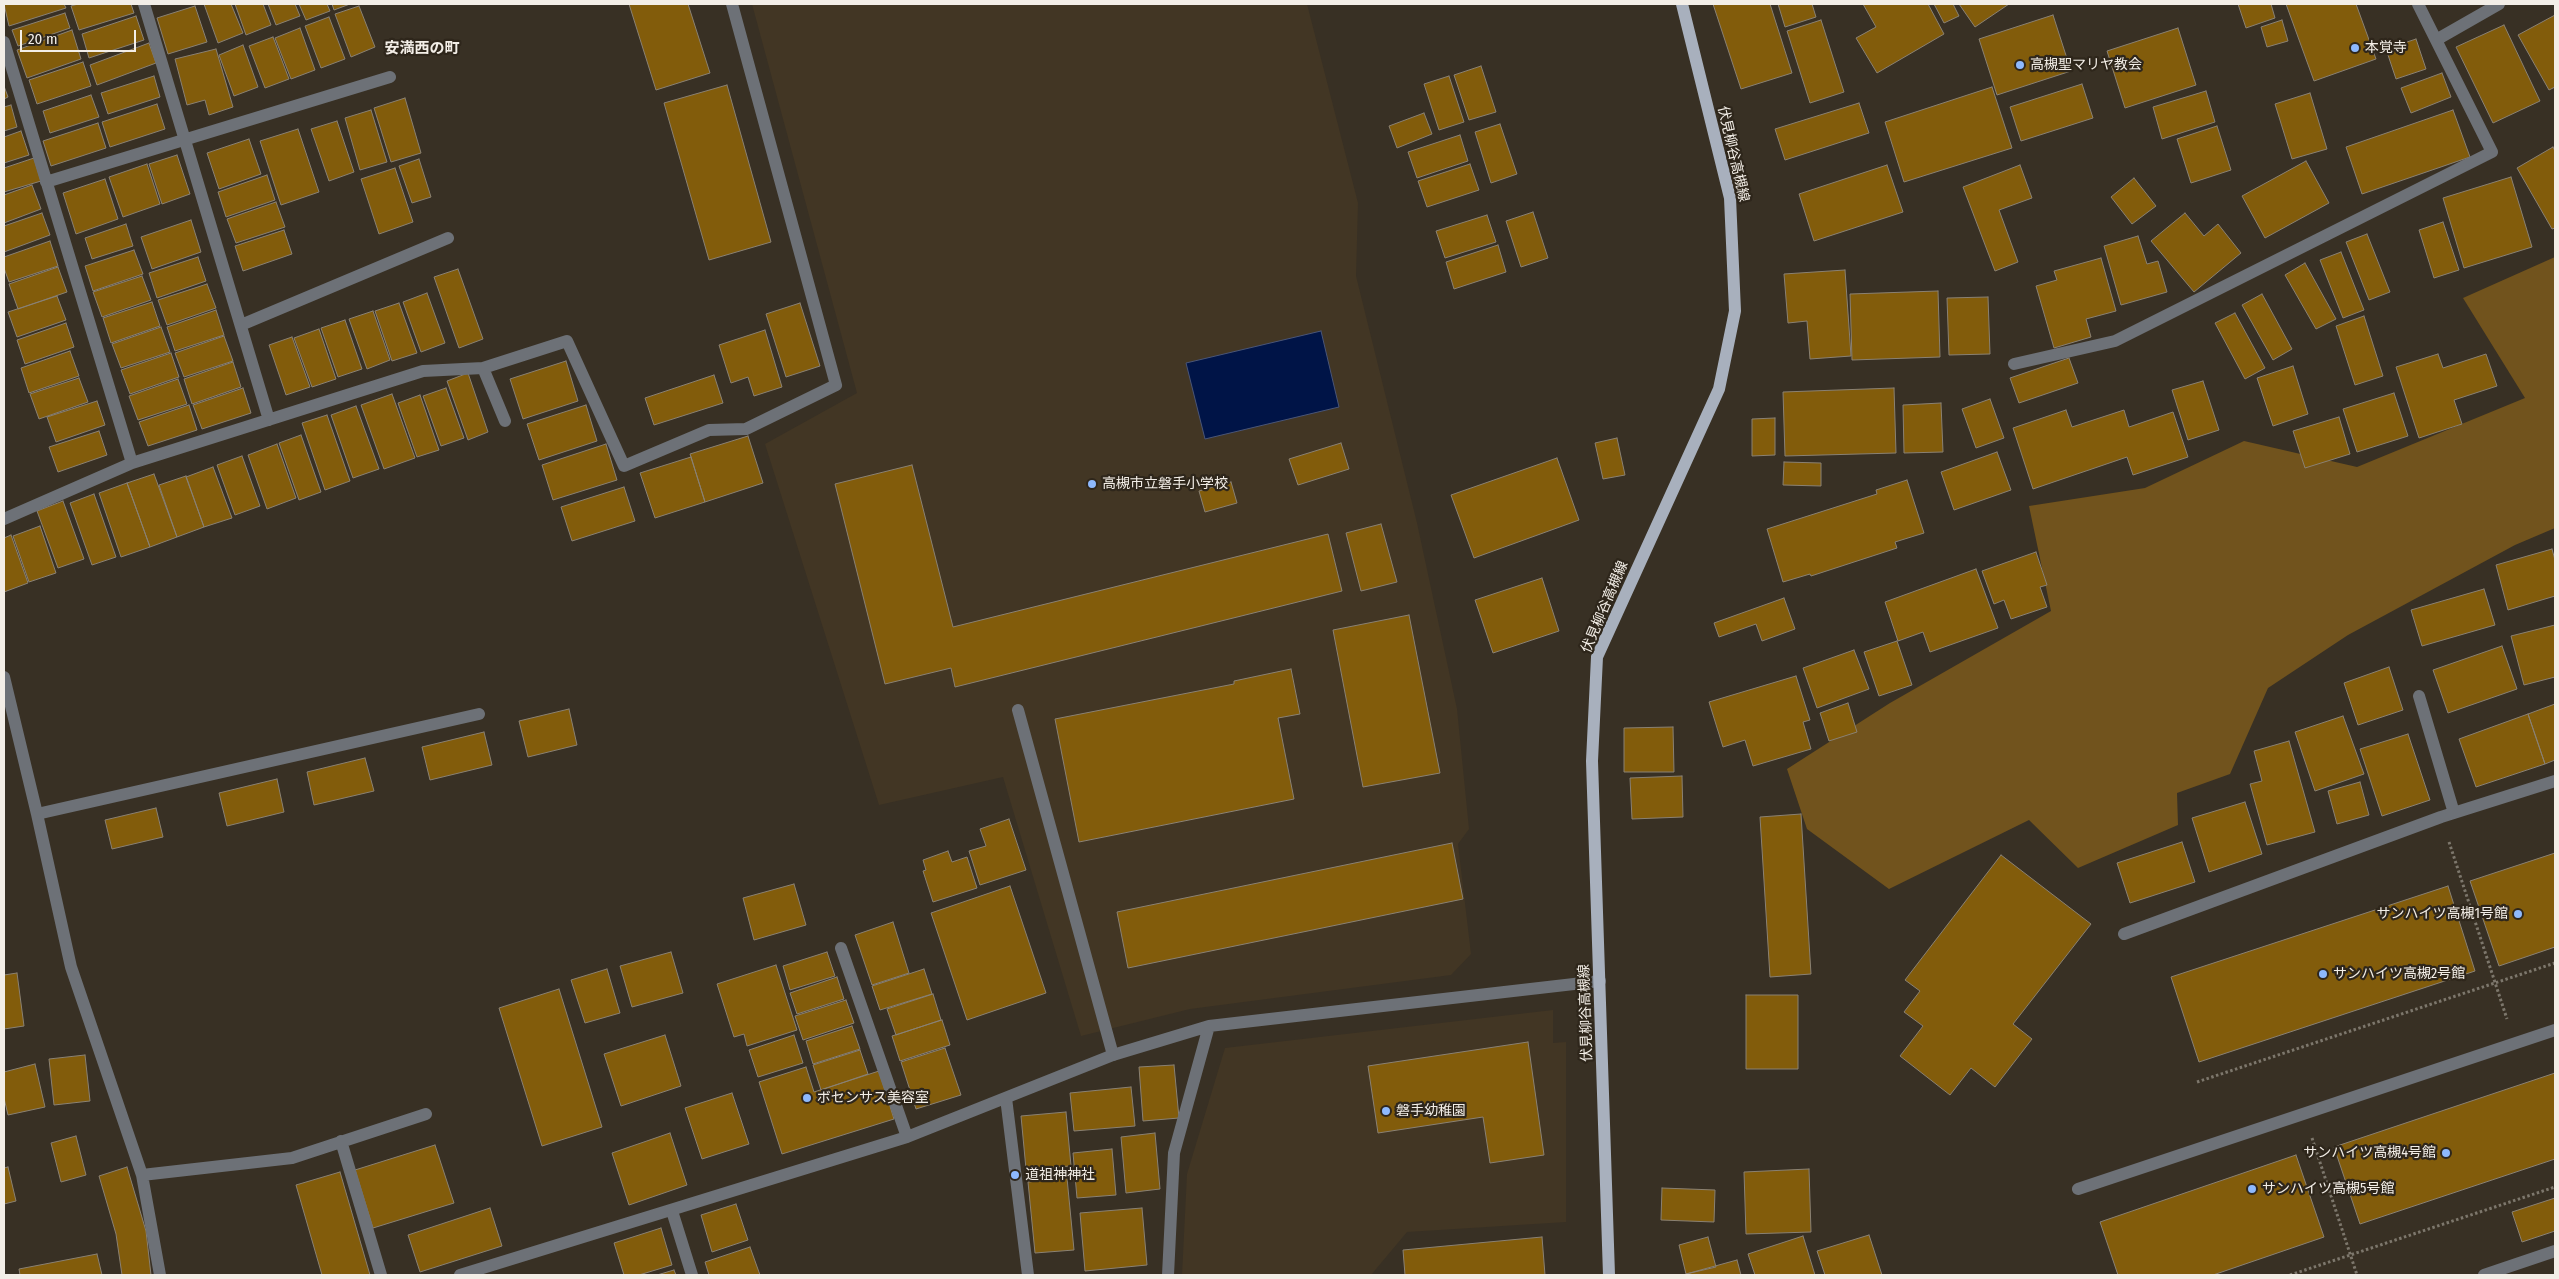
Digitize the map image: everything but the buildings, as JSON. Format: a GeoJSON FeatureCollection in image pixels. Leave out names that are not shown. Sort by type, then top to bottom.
{"type":"FeatureCollection","features":[{"type":"Feature","properties":{"kind":"main road","name":"伏見柳谷高槻線"},"geometry":{"type":"LineString","coordinates":[[1609,1275],[1592,762],[1597,657],[1719,389],[1735,311],[1730,198],[1682,4]]}},
{"type":"Feature","properties":{"kind":"street"},"geometry":{"type":"LineString","coordinates":[[144,4],[269,420]]}},
{"type":"Feature","properties":{"kind":"street"},"geometry":{"type":"LineString","coordinates":[[4,519],[132,463],[422,371],[483,368],[567,341],[624,466],[709,430],[746,429],[836,385],[732,4]]}},
{"type":"Feature","properties":{"kind":"street"},"geometry":{"type":"LineString","coordinates":[[2014,364],[2115,341],[2492,152],[2418,4]]}},
{"type":"Feature","properties":{"kind":"street"},"geometry":{"type":"LineString","coordinates":[[2436,40],[2499,4]]}},
{"type":"Feature","properties":{"kind":"street"},"geometry":{"type":"LineString","coordinates":[[4,42],[132,463]]}},
{"type":"Feature","properties":{"kind":"street"},"geometry":{"type":"LineString","coordinates":[[46,182],[390,76]]}},
{"type":"Feature","properties":{"kind":"street"},"geometry":{"type":"LineString","coordinates":[[241,325],[448,238]]}},
{"type":"Feature","properties":{"kind":"street"},"geometry":{"type":"LineString","coordinates":[[483,368],[505,421]]}},
{"type":"Feature","properties":{"kind":"street"},"geometry":{"type":"LineString","coordinates":[[4,677],[38,814],[71,968],[142,1175],[160,1275]]}},
{"type":"Feature","properties":{"kind":"street"},"geometry":{"type":"LineString","coordinates":[[2419,696],[2454,813]]}},
{"type":"Feature","properties":{"kind":"street"},"geometry":{"type":"LineString","coordinates":[[1018,710],[1114,1055]]}},
{"type":"Feature","properties":{"kind":"street"},"geometry":{"type":"LineString","coordinates":[[38,814],[479,714]]}},
{"type":"Feature","properties":{"kind":"street"},"geometry":{"type":"LineString","coordinates":[[2124,934],[2441,817],[2555,781]]}},
{"type":"Feature","properties":{"kind":"street"},"geometry":{"type":"LineString","coordinates":[[841,948],[907,1136]]}},
{"type":"Feature","properties":{"kind":"street"},"geometry":{"type":"LineString","coordinates":[[460,1275],[672,1211],[907,1136],[1114,1055],[1209,1026],[1600,981]]}},
{"type":"Feature","properties":{"kind":"street"},"geometry":{"type":"LineString","coordinates":[[1168,1275],[1174,1154],[1209,1026]]}},
{"type":"Feature","properties":{"kind":"street"},"geometry":{"type":"LineString","coordinates":[[2078,1189],[2555,1030]]}},
{"type":"Feature","properties":{"kind":"street"},"geometry":{"type":"LineString","coordinates":[[1006,1098],[1028,1275]]}},
{"type":"Feature","properties":{"kind":"street"},"geometry":{"type":"LineString","coordinates":[[142,1175],[292,1158],[426,1114]]}},
{"type":"Feature","properties":{"kind":"street"},"geometry":{"type":"LineString","coordinates":[[341,1141],[381,1275]]}},
{"type":"Feature","properties":{"kind":"street"},"geometry":{"type":"LineString","coordinates":[[672,1211],[692,1275]]}},
{"type":"Feature","properties":{"kind":"street"},"geometry":{"type":"LineString","coordinates":[[2484,1275],[2555,1251]]}},
{"type":"Feature","properties":{"kind":"path"},"geometry":{"type":"LineString","coordinates":[[2441,817],[2515,1043]]}},
{"type":"Feature","properties":{"kind":"path"},"geometry":{"type":"LineString","coordinates":[[2197,1082],[2555,963]]}},
{"type":"Feature","properties":{"kind":"path"},"geometry":{"type":"LineString","coordinates":[[2304,1114],[2357,1275]]}},
{"type":"Feature","properties":{"kind":"path"},"geometry":{"type":"LineString","coordinates":[[2290,1275],[2555,1187]]}},
{"type":"Feature","properties":{"kind":"shaded area","name":"高槻市立磐手小学校"},"geometry":{"type":"Polygon","coordinates":[[[752,4],[1307,4],[1358,203],[1356,276],[1417,523],[1457,709],[1469,829],[1458,844],[1471,954],[1451,975],[1190,1009],[1081,1036],[1003,777],[879,805],[765,444],[857,393],[752,4]]]}},
{"type":"Feature","properties":{"kind":"shaded area"},"geometry":{"type":"Polygon","coordinates":[[[2555,257],[2555,528],[2515,545],[2348,635],[2268,688],[2230,774],[2177,793],[2178,825],[2078,868],[2029,820],[1889,889],[1807,829],[1787,769],[1890,703],[2051,611],[2029,506],[2145,488],[2244,441],[2357,467],[2525,398],[2463,298],[2555,257]]]}},
{"type":"Feature","properties":{"kind":"shaded area"},"geometry":{"type":"Polygon","coordinates":[[[1321,331],[1339,407],[1205,439],[1186,363],[1321,331]]]}},
{"type":"Feature","properties":{"kind":"shaded area","name":"磐手幼稚園"},"geometry":{"type":"Polygon","coordinates":[[[1553,1010],[1553,1043],[1566,1042],[1566,1222],[1407,1232],[1371,1275],[1182,1275],[1187,1174],[1225,1048],[1553,1010]]]}},
{"type":"Feature","properties":{"kind":"place","name":"本覚寺"},"geometry":{"type":"Point","coordinates":[2355,48]}},
{"type":"Feature","properties":{"kind":"place","name":"高槻聖マリヤ教会"},"geometry":{"type":"Point","coordinates":[2020,65]}},
{"type":"Feature","properties":{"kind":"place","name":"高槻市立磐手小学校"},"geometry":{"type":"Point","coordinates":[1092,484]}},
{"type":"Feature","properties":{"kind":"place","name":"サンハイツ高槻1号館"},"geometry":{"type":"Point","coordinates":[2518,914]}},
{"type":"Feature","properties":{"kind":"place","name":"サンハイツ高槻2号館"},"geometry":{"type":"Point","coordinates":[2323,974]}},
{"type":"Feature","properties":{"kind":"place","name":"ボセンサス美容室"},"geometry":{"type":"Point","coordinates":[807,1098]}},
{"type":"Feature","properties":{"kind":"place","name":"磐手幼稚園"},"geometry":{"type":"Point","coordinates":[1386,1111]}},
{"type":"Feature","properties":{"kind":"place","name":"サンハイツ高槻4号館"},"geometry":{"type":"Point","coordinates":[2446,1153]}},
{"type":"Feature","properties":{"kind":"place","name":"道祖神神社"},"geometry":{"type":"Point","coordinates":[1015,1175]}},
{"type":"Feature","properties":{"kind":"place","name":"サンハイツ高槻5号館"},"geometry":{"type":"Point","coordinates":[2252,1189]}},
{"type":"Feature","properties":{"kind":"district","name":"安満西の町"},"geometry":{"type":"Point","coordinates":[422,49]}}]}
